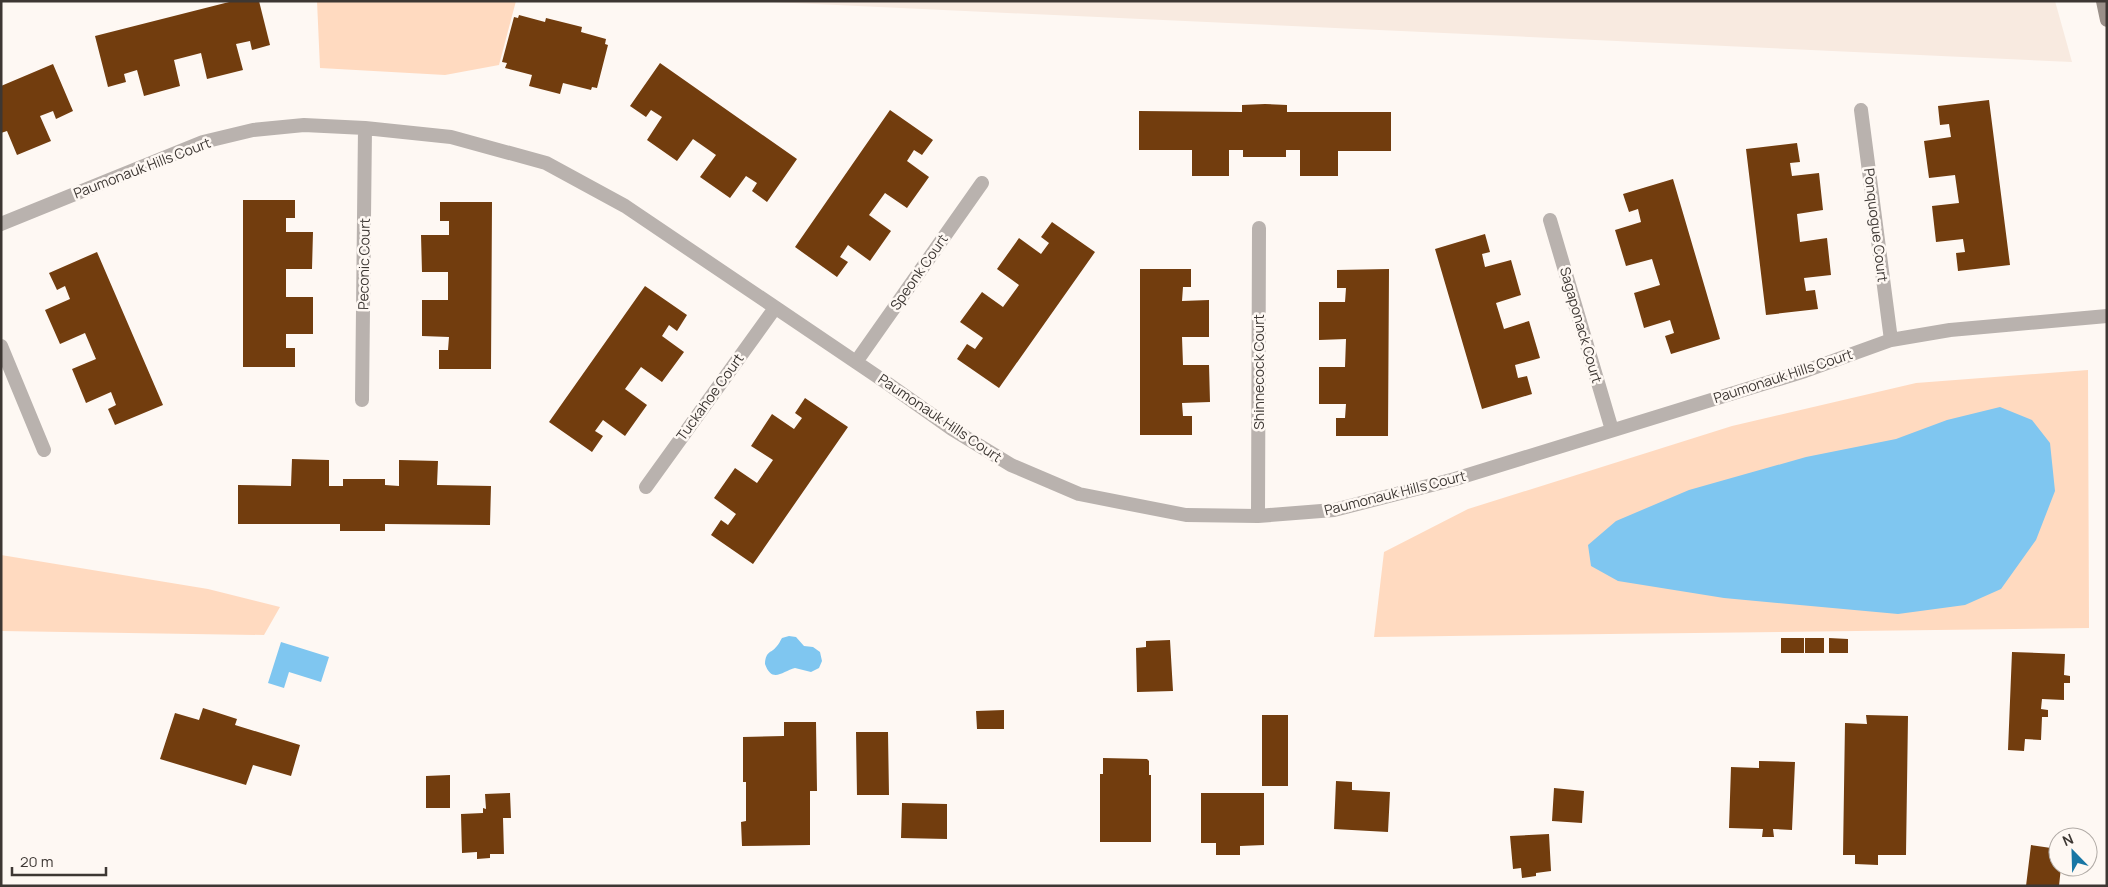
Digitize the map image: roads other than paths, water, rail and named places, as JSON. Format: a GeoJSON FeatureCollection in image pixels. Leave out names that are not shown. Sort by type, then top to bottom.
{"type":"FeatureCollection","features":[{"type":"Feature","properties":{"kind":"main road"},"geometry":{"type":"LineString","coordinates":[[2102,1],[2107,20]]}},
{"type":"Feature","properties":{"kind":"street","name":"Ponquogue Court"},"geometry":{"type":"LineString","coordinates":[[1861,110],[1891,340]]}},
{"type":"Feature","properties":{"kind":"street","name":"Paumonauk Hills Court"},"geometry":{"type":"LineString","coordinates":[[1,224],[202,142],[253,130],[304,125],[365,128],[450,137],[546,163],[626,206],[952,429],[1011,465],[1079,494],[1186,515],[1258,516],[1334,510],[1455,480],[1805,371],[1891,340],[1950,330],[2107,316]]}},
{"type":"Feature","properties":{"kind":"street","name":"Peconic Court"},"geometry":{"type":"LineString","coordinates":[[362,400],[365,128]]}},
{"type":"Feature","properties":{"kind":"street","name":"Speonk Court"},"geometry":{"type":"LineString","coordinates":[[856,362],[982,183]]}},
{"type":"Feature","properties":{"kind":"street","name":"Sagaponack Court"},"geometry":{"type":"LineString","coordinates":[[1550,220],[1612,430]]}},
{"type":"Feature","properties":{"kind":"street","name":"Shinnecock Court"},"geometry":{"type":"LineString","coordinates":[[1258,516],[1259,228]]}},
{"type":"Feature","properties":{"kind":"street","name":"Tuckahoe Court"},"geometry":{"type":"LineString","coordinates":[[646,487],[775,308]]}},
{"type":"Feature","properties":{"kind":"street"},"geometry":{"type":"LineString","coordinates":[[1,346],[44,450]]}},
{"type":"Feature","properties":{"kind":"water"},"geometry":{"type":"Polygon","coordinates":[[[2000,407],[2032,420],[2050,443],[2055,491],[2036,540],[2001,589],[1965,605],[1898,614],[1724,598],[1618,581],[1591,566],[1588,545],[1616,521],[1689,490],[1806,457],[1896,439],[1947,420],[2000,407]]]}},
{"type":"Feature","properties":{"kind":"water"},"geometry":{"type":"Polygon","coordinates":[[[796,637],[804,646],[813,647],[820,652],[822,661],[819,668],[811,672],[795,668],[778,675],[774,675],[768,670],[765,664],[766,656],[778,645],[782,638],[796,637]]]}},
{"type":"Feature","properties":{"kind":"water"},"geometry":{"type":"Polygon","coordinates":[[[281,642],[329,657],[321,682],[289,672],[284,688],[268,683],[281,642]]]}}]}
